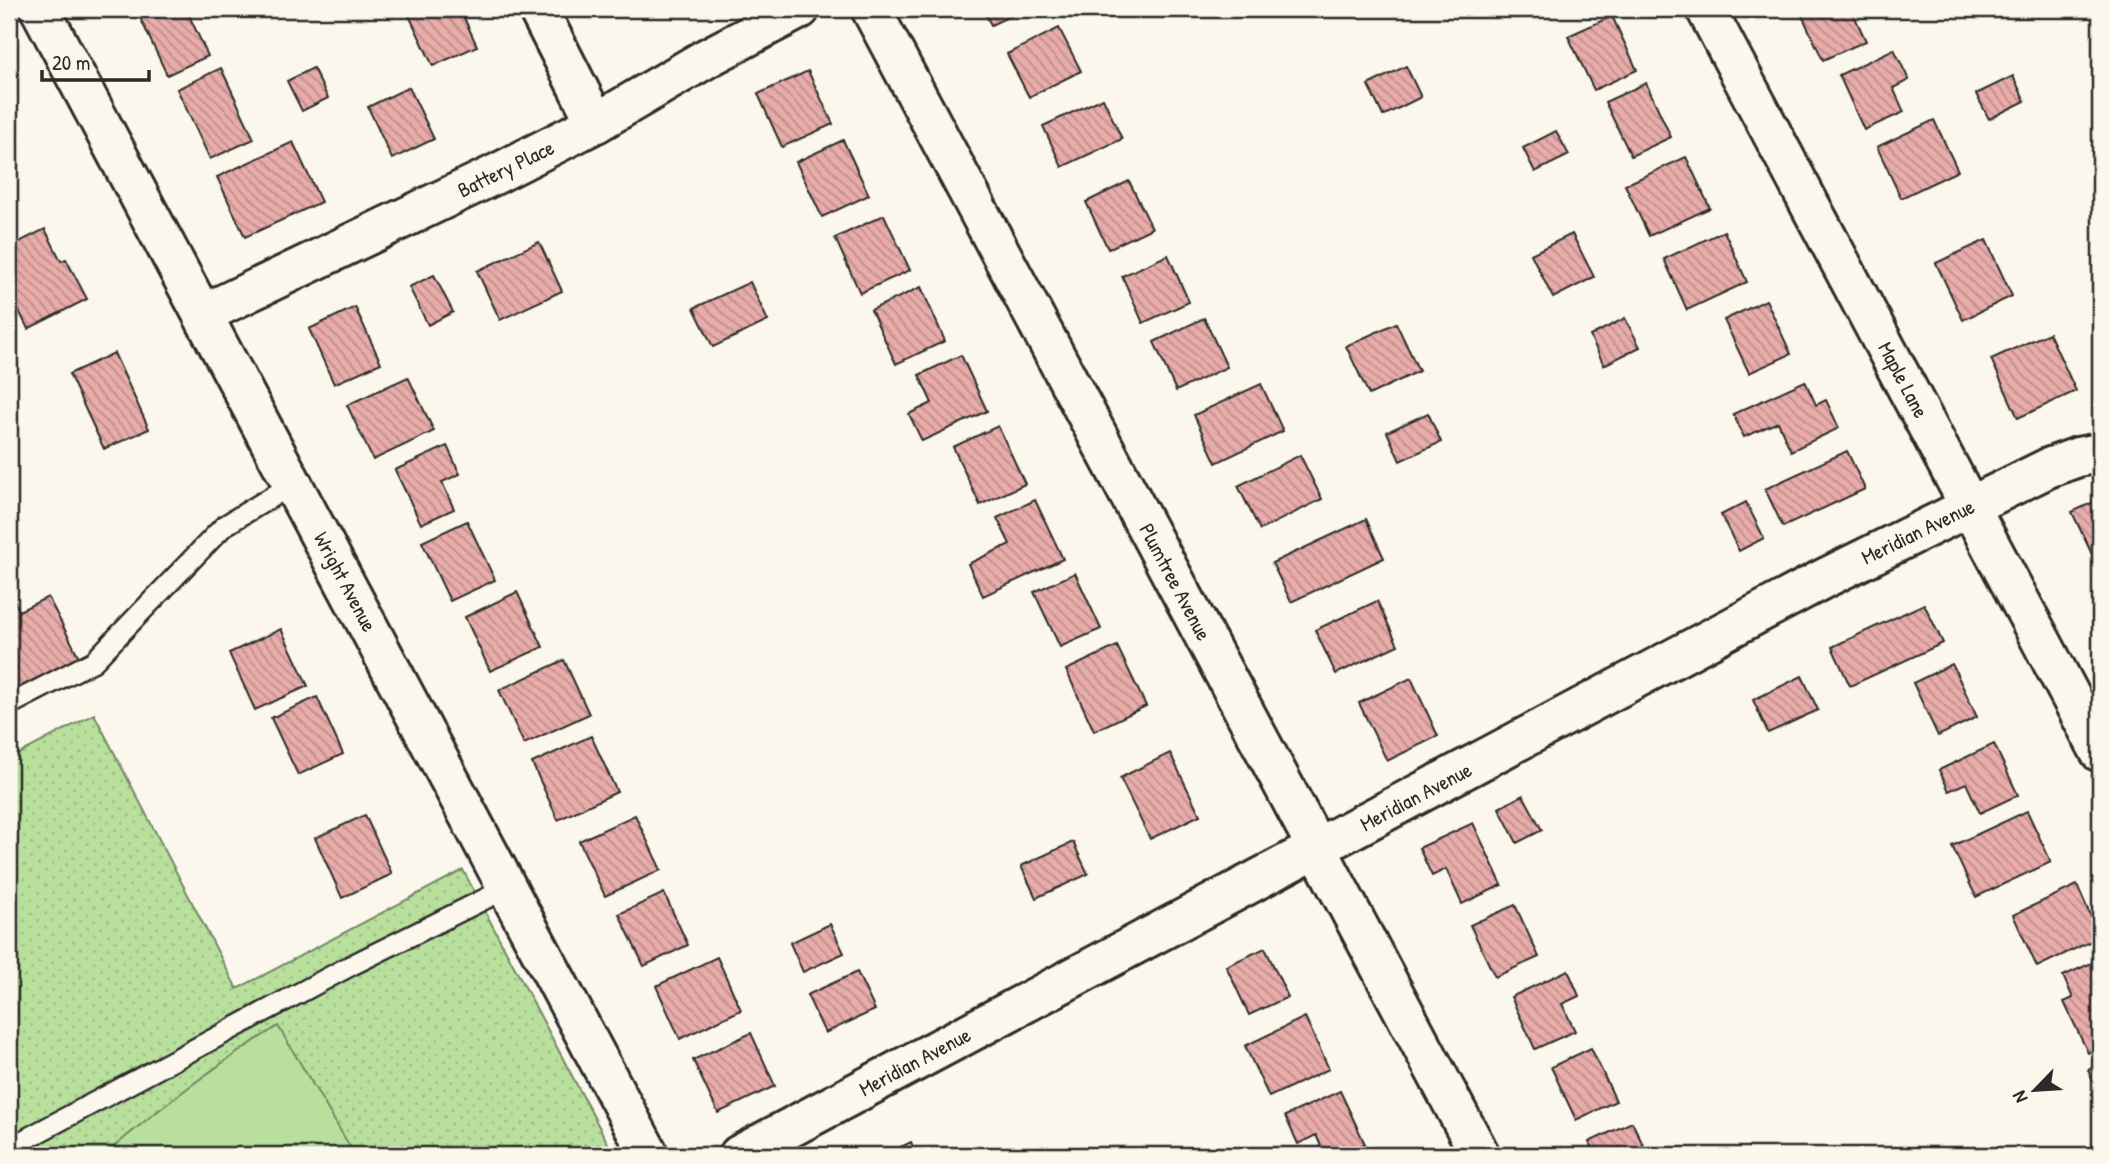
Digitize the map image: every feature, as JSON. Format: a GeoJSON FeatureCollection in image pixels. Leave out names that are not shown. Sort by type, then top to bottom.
{"type":"FeatureCollection","features":[{"type":"Feature","properties":{"kind":"street","name":"Wright Avenue"},"geometry":{"type":"LineString","coordinates":[[40,9],[649,1155]]}},
{"type":"Feature","properties":{"kind":"street"},"geometry":{"type":"LineString","coordinates":[[538,9],[596,123]]}},
{"type":"Feature","properties":{"kind":"street","name":"Battery Place"},"geometry":{"type":"LineString","coordinates":[[203,314],[492,176],[596,123],[707,58],[800,9]]}},
{"type":"Feature","properties":{"kind":"street","name":"Plumtree Avenue"},"geometry":{"type":"LineString","coordinates":[[871,9],[1480,1155]]}},
{"type":"Feature","properties":{"kind":"street","name":"Maple Lane"},"geometry":{"type":"LineString","coordinates":[[1706,9],[2100,752]]}},
{"type":"Feature","properties":{"kind":"street","name":"Meridian Avenue"},"geometry":{"type":"LineString","coordinates":[[739,1155],[1823,579],[2048,468],[2078,457],[2100,453]]}},
{"type":"Feature","properties":{"kind":"lane"},"geometry":{"type":"LineString","coordinates":[[9,705],[94,661],[224,526],[293,484]]}},
{"type":"Feature","properties":{"kind":"lane"},"geometry":{"type":"LineString","coordinates":[[9,1148],[350,966],[507,888]]}},
{"type":"Feature","properties":{"kind":"green space"},"geometry":{"type":"Polygon","coordinates":[[[94,714],[237,989],[463,870],[614,1155],[9,1155],[9,759],[94,714]]]}},
{"type":"Feature","properties":{"kind":"green space"},"geometry":{"type":"Polygon","coordinates":[[[278,1026],[355,1155],[106,1155],[192,1085],[278,1026]]]}},
{"type":"Feature","properties":{"kind":"building"},"geometry":{"type":"Polygon","coordinates":[[[136,9],[186,9],[208,56],[167,75],[136,9]]]}},
{"type":"Feature","properties":{"kind":"building"},"geometry":{"type":"Polygon","coordinates":[[[406,9],[460,9],[477,46],[433,66],[406,9]]]}},
{"type":"Feature","properties":{"kind":"building"},"geometry":{"type":"Polygon","coordinates":[[[983,9],[1025,9],[991,25],[983,9]]]}},
{"type":"Feature","properties":{"kind":"building"},"geometry":{"type":"Polygon","coordinates":[[[1799,9],[1851,9],[1866,41],[1823,60],[1799,9]]]}},
{"type":"Feature","properties":{"kind":"building"},"geometry":{"type":"Polygon","coordinates":[[[1612,16],[1637,70],[1594,90],[1568,36],[1612,16]]]}},
{"type":"Feature","properties":{"kind":"building"},"geometry":{"type":"Polygon","coordinates":[[[1059,28],[1081,71],[1029,97],[1007,54],[1059,28]]]}},
{"type":"Feature","properties":{"kind":"building"},"geometry":{"type":"Polygon","coordinates":[[[1894,49],[1909,80],[1893,88],[1904,112],[1864,130],[1839,75],[1894,49]]]}},
{"type":"Feature","properties":{"kind":"building"},"geometry":{"type":"Polygon","coordinates":[[[1406,66],[1421,97],[1383,116],[1368,85],[1406,66]]]}},
{"type":"Feature","properties":{"kind":"building"},"geometry":{"type":"Polygon","coordinates":[[[221,68],[254,139],[210,159],[177,89],[221,68]]]}},
{"type":"Feature","properties":{"kind":"building"},"geometry":{"type":"Polygon","coordinates":[[[313,68],[328,98],[302,111],[287,81],[313,68]]]}},
{"type":"Feature","properties":{"kind":"building"},"geometry":{"type":"Polygon","coordinates":[[[808,71],[833,124],[782,147],[758,94],[808,71]]]}},
{"type":"Feature","properties":{"kind":"building"},"geometry":{"type":"Polygon","coordinates":[[[2013,76],[2025,101],[1989,119],[1976,94],[2013,76]]]}},
{"type":"Feature","properties":{"kind":"building"},"geometry":{"type":"Polygon","coordinates":[[[1646,83],[1671,137],[1631,156],[1605,102],[1646,83]]]}},
{"type":"Feature","properties":{"kind":"building"},"geometry":{"type":"Polygon","coordinates":[[[409,87],[434,139],[392,159],[368,107],[409,87]]]}},
{"type":"Feature","properties":{"kind":"building"},"geometry":{"type":"Polygon","coordinates":[[[1103,98],[1122,139],[1062,167],[1043,126],[1103,98]]]}},
{"type":"Feature","properties":{"kind":"building"},"geometry":{"type":"Polygon","coordinates":[[[1934,120],[1958,171],[1901,198],[1877,147],[1934,120]]]}},
{"type":"Feature","properties":{"kind":"building"},"geometry":{"type":"Polygon","coordinates":[[[1556,131],[1569,155],[1535,172],[1523,148],[1556,131]]]}},
{"type":"Feature","properties":{"kind":"building"},"geometry":{"type":"Polygon","coordinates":[[[843,140],[869,195],[822,217],[796,162],[843,140]]]}},
{"type":"Feature","properties":{"kind":"building"},"geometry":{"type":"Polygon","coordinates":[[[293,142],[321,202],[245,237],[217,177],[293,142]]]}},
{"type":"Feature","properties":{"kind":"building"},"geometry":{"type":"Polygon","coordinates":[[[1686,157],[1710,208],[1649,236],[1625,185],[1686,157]]]}},
{"type":"Feature","properties":{"kind":"building"},"geometry":{"type":"Polygon","coordinates":[[[1129,181],[1152,228],[1108,249],[1086,202],[1129,181]]]}},
{"type":"Feature","properties":{"kind":"building"},"geometry":{"type":"Polygon","coordinates":[[[884,215],[910,270],[860,293],[835,238],[884,215]]]}},
{"type":"Feature","properties":{"kind":"building"},"geometry":{"type":"Polygon","coordinates":[[[45,229],[61,261],[66,259],[87,299],[28,329],[9,291],[9,247],[45,229]]]}},
{"type":"Feature","properties":{"kind":"building"},"geometry":{"type":"Polygon","coordinates":[[[1724,231],[1747,282],[1687,310],[1664,259],[1724,231]]]}},
{"type":"Feature","properties":{"kind":"building"},"geometry":{"type":"Polygon","coordinates":[[[1572,234],[1594,277],[1553,298],[1531,254],[1572,234]]]}},
{"type":"Feature","properties":{"kind":"building"},"geometry":{"type":"Polygon","coordinates":[[[1986,240],[2012,296],[1963,320],[1936,263],[1986,240]]]}},
{"type":"Feature","properties":{"kind":"building"},"geometry":{"type":"Polygon","coordinates":[[[539,242],[562,291],[500,320],[477,271],[539,242]]]}},
{"type":"Feature","properties":{"kind":"building"},"geometry":{"type":"Polygon","coordinates":[[[1168,255],[1189,302],[1143,323],[1122,276],[1168,255]]]}},
{"type":"Feature","properties":{"kind":"building"},"geometry":{"type":"Polygon","coordinates":[[[434,275],[453,312],[428,325],[409,287],[434,275]]]}},
{"type":"Feature","properties":{"kind":"building"},"geometry":{"type":"Polygon","coordinates":[[[750,282],[768,321],[713,347],[694,308],[750,282]]]}},
{"type":"Feature","properties":{"kind":"building"},"geometry":{"type":"Polygon","coordinates":[[[921,287],[945,341],[896,364],[871,310],[921,287]]]}},
{"type":"Feature","properties":{"kind":"building"},"geometry":{"type":"Polygon","coordinates":[[[1766,300],[1791,354],[1749,373],[1724,320],[1766,300]]]}},
{"type":"Feature","properties":{"kind":"building"},"geometry":{"type":"Polygon","coordinates":[[[355,307],[381,363],[334,384],[309,329],[355,307]]]}},
{"type":"Feature","properties":{"kind":"building"},"geometry":{"type":"Polygon","coordinates":[[[1204,318],[1227,367],[1176,391],[1154,342],[1204,318]]]}},
{"type":"Feature","properties":{"kind":"building"},"geometry":{"type":"Polygon","coordinates":[[[1625,318],[1640,347],[1604,365],[1590,336],[1625,318]]]}},
{"type":"Feature","properties":{"kind":"building"},"geometry":{"type":"Polygon","coordinates":[[[1396,323],[1419,371],[1369,395],[1346,346],[1396,323]]]}},
{"type":"Feature","properties":{"kind":"building"},"geometry":{"type":"Polygon","coordinates":[[[2049,333],[2076,391],[2018,418],[1991,359],[2049,333]]]}},
{"type":"Feature","properties":{"kind":"building"},"geometry":{"type":"Polygon","coordinates":[[[114,353],[149,429],[104,449],[69,374],[114,353]]]}},
{"type":"Feature","properties":{"kind":"building"},"geometry":{"type":"Polygon","coordinates":[[[961,355],[987,411],[922,441],[909,414],[932,403],[919,375],[961,355]]]}},
{"type":"Feature","properties":{"kind":"building"},"geometry":{"type":"Polygon","coordinates":[[[408,377],[434,431],[373,460],[347,405],[408,377]]]}},
{"type":"Feature","properties":{"kind":"building"},"geometry":{"type":"Polygon","coordinates":[[[1805,381],[1816,405],[1826,400],[1839,428],[1791,451],[1778,422],[1744,437],[1733,414],[1805,381]]]}},
{"type":"Feature","properties":{"kind":"building"},"geometry":{"type":"Polygon","coordinates":[[[1261,384],[1283,431],[1216,463],[1194,415],[1261,384]]]}},
{"type":"Feature","properties":{"kind":"building"},"geometry":{"type":"Polygon","coordinates":[[[1428,413],[1441,442],[1400,461],[1387,432],[1428,413]]]}},
{"type":"Feature","properties":{"kind":"building"},"geometry":{"type":"Polygon","coordinates":[[[998,426],[1025,484],[980,505],[953,447],[998,426]]]}},
{"type":"Feature","properties":{"kind":"building"},"geometry":{"type":"Polygon","coordinates":[[[447,446],[460,474],[442,482],[454,509],[421,524],[395,470],[447,446]]]}},
{"type":"Feature","properties":{"kind":"building"},"geometry":{"type":"Polygon","coordinates":[[[1847,451],[1865,489],[1783,527],[1765,489],[1847,451]]]}},
{"type":"Feature","properties":{"kind":"building"},"geometry":{"type":"Polygon","coordinates":[[[1300,455],[1322,499],[1260,530],[1238,486],[1300,455]]]}},
{"type":"Feature","properties":{"kind":"building"},"geometry":{"type":"Polygon","coordinates":[[[2100,499],[2100,565],[2098,567],[2072,512],[2100,499]]]}},
{"type":"Feature","properties":{"kind":"building"},"geometry":{"type":"Polygon","coordinates":[[[1035,500],[1063,559],[983,596],[968,564],[1010,544],[997,518],[1035,500]]]}},
{"type":"Feature","properties":{"kind":"building"},"geometry":{"type":"Polygon","coordinates":[[[1746,502],[1764,538],[1739,551],[1721,515],[1746,502]]]}},
{"type":"Feature","properties":{"kind":"building"},"geometry":{"type":"Polygon","coordinates":[[[1366,519],[1384,558],[1291,602],[1272,563],[1366,519]]]}},
{"type":"Feature","properties":{"kind":"building"},"geometry":{"type":"Polygon","coordinates":[[[467,521],[495,580],[450,601],[422,542],[467,521]]]}},
{"type":"Feature","properties":{"kind":"building"},"geometry":{"type":"Polygon","coordinates":[[[1075,573],[1101,629],[1060,647],[1034,592],[1075,573]]]}},
{"type":"Feature","properties":{"kind":"building"},"geometry":{"type":"Polygon","coordinates":[[[517,592],[543,647],[490,671],[465,617],[517,592]]]}},
{"type":"Feature","properties":{"kind":"building"},"geometry":{"type":"Polygon","coordinates":[[[11,593],[19,611],[48,597],[80,659],[9,695],[9,594],[11,593]]]}},
{"type":"Feature","properties":{"kind":"building"},"geometry":{"type":"Polygon","coordinates":[[[1377,601],[1398,645],[1336,674],[1315,630],[1377,601]]]}},
{"type":"Feature","properties":{"kind":"building"},"geometry":{"type":"Polygon","coordinates":[[[1924,604],[1943,643],[1850,686],[1832,647],[1924,604]]]}},
{"type":"Feature","properties":{"kind":"building"},"geometry":{"type":"Polygon","coordinates":[[[281,629],[308,686],[255,710],[229,653],[281,629]]]}},
{"type":"Feature","properties":{"kind":"building"},"geometry":{"type":"Polygon","coordinates":[[[1117,646],[1146,706],[1094,731],[1066,670],[1117,646]]]}},
{"type":"Feature","properties":{"kind":"building"},"geometry":{"type":"Polygon","coordinates":[[[564,660],[589,714],[524,744],[499,690],[564,660]]]}},
{"type":"Feature","properties":{"kind":"building"},"geometry":{"type":"Polygon","coordinates":[[[1952,664],[1977,717],[1938,736],[1913,683],[1952,664]]]}},
{"type":"Feature","properties":{"kind":"building"},"geometry":{"type":"Polygon","coordinates":[[[1802,676],[1818,710],[1768,733],[1753,700],[1802,676]]]}},
{"type":"Feature","properties":{"kind":"building"},"geometry":{"type":"Polygon","coordinates":[[[1411,678],[1438,736],[1387,761],[1359,703],[1411,678]]]}},
{"type":"Feature","properties":{"kind":"building"},"geometry":{"type":"Polygon","coordinates":[[[317,697],[343,754],[298,775],[271,718],[317,697]]]}},
{"type":"Feature","properties":{"kind":"building"},"geometry":{"type":"Polygon","coordinates":[[[591,736],[617,792],[558,820],[532,763],[591,736]]]}},
{"type":"Feature","properties":{"kind":"building"},"geometry":{"type":"Polygon","coordinates":[[[1994,744],[2018,795],[1980,813],[1966,783],[1949,791],[1939,770],[1994,744]]]}},
{"type":"Feature","properties":{"kind":"building"},"geometry":{"type":"Polygon","coordinates":[[[1170,753],[1200,815],[1150,839],[1120,778],[1170,753]]]}},
{"type":"Feature","properties":{"kind":"building"},"geometry":{"type":"Polygon","coordinates":[[[1523,795],[1542,830],[1517,843],[1499,808],[1523,795]]]}},
{"type":"Feature","properties":{"kind":"building"},"geometry":{"type":"Polygon","coordinates":[[[2027,811],[2051,862],[1976,897],[1952,846],[2027,811]]]}},
{"type":"Feature","properties":{"kind":"building"},"geometry":{"type":"Polygon","coordinates":[[[365,815],[392,874],[342,898],[315,838],[365,815]]]}},
{"type":"Feature","properties":{"kind":"building"},"geometry":{"type":"Polygon","coordinates":[[[635,815],[661,870],[605,896],[579,841],[635,815]]]}},
{"type":"Feature","properties":{"kind":"building"},"geometry":{"type":"Polygon","coordinates":[[[1473,823],[1502,885],[1462,904],[1446,869],[1432,876],[1419,848],[1473,823]]]}},
{"type":"Feature","properties":{"kind":"building"},"geometry":{"type":"Polygon","coordinates":[[[1073,842],[1088,874],[1036,898],[1021,866],[1073,842]]]}},
{"type":"Feature","properties":{"kind":"building"},"geometry":{"type":"Polygon","coordinates":[[[2077,885],[2100,937],[2037,967],[2013,915],[2077,885]]]}},
{"type":"Feature","properties":{"kind":"building"},"geometry":{"type":"Polygon","coordinates":[[[664,893],[688,945],[644,966],[619,914],[664,893]]]}},
{"type":"Feature","properties":{"kind":"building"},"geometry":{"type":"Polygon","coordinates":[[[1515,905],[1539,957],[1495,977],[1470,925],[1515,905]]]}},
{"type":"Feature","properties":{"kind":"building"},"geometry":{"type":"Polygon","coordinates":[[[830,924],[844,953],[803,972],[790,943],[830,924]]]}},
{"type":"Feature","properties":{"kind":"building"},"geometry":{"type":"Polygon","coordinates":[[[1265,948],[1288,997],[1249,1015],[1226,966],[1265,948]]]}},
{"type":"Feature","properties":{"kind":"building"},"geometry":{"type":"Polygon","coordinates":[[[717,957],[741,1010],[680,1039],[656,986],[717,957]]]}},
{"type":"Feature","properties":{"kind":"building"},"geometry":{"type":"Polygon","coordinates":[[[2100,959],[2100,1047],[2088,1053],[2064,1002],[2073,998],[2063,976],[2100,959]]]}},
{"type":"Feature","properties":{"kind":"building"},"geometry":{"type":"Polygon","coordinates":[[[1568,970],[1579,996],[1562,1004],[1575,1031],[1535,1049],[1511,997],[1568,970]]]}},
{"type":"Feature","properties":{"kind":"building"},"geometry":{"type":"Polygon","coordinates":[[[857,972],[875,1010],[825,1033],[807,995],[857,972]]]}},
{"type":"Feature","properties":{"kind":"building"},"geometry":{"type":"Polygon","coordinates":[[[1305,1017],[1329,1069],[1269,1097],[1245,1046],[1305,1017]]]}},
{"type":"Feature","properties":{"kind":"building"},"geometry":{"type":"Polygon","coordinates":[[[751,1033],[775,1086],[718,1113],[693,1060],[751,1033]]]}},
{"type":"Feature","properties":{"kind":"building"},"geometry":{"type":"Polygon","coordinates":[[[1591,1048],[1616,1101],[1576,1120],[1551,1067],[1591,1048]]]}},
{"type":"Feature","properties":{"kind":"building"},"geometry":{"type":"Polygon","coordinates":[[[2100,1064],[2100,1097],[2088,1070],[2100,1064]]]}},
{"type":"Feature","properties":{"kind":"building"},"geometry":{"type":"Polygon","coordinates":[[[1340,1091],[1365,1144],[1340,1155],[1325,1155],[1316,1135],[1298,1144],[1285,1116],[1340,1091]]]}},
{"type":"Feature","properties":{"kind":"building"},"geometry":{"type":"Polygon","coordinates":[[[1632,1122],[1648,1155],[1595,1155],[1589,1142],[1632,1122]]]}},
{"type":"Feature","properties":{"kind":"building"},"geometry":{"type":"Polygon","coordinates":[[[911,1142],[917,1155],[884,1155],[911,1142]]]}}]}
